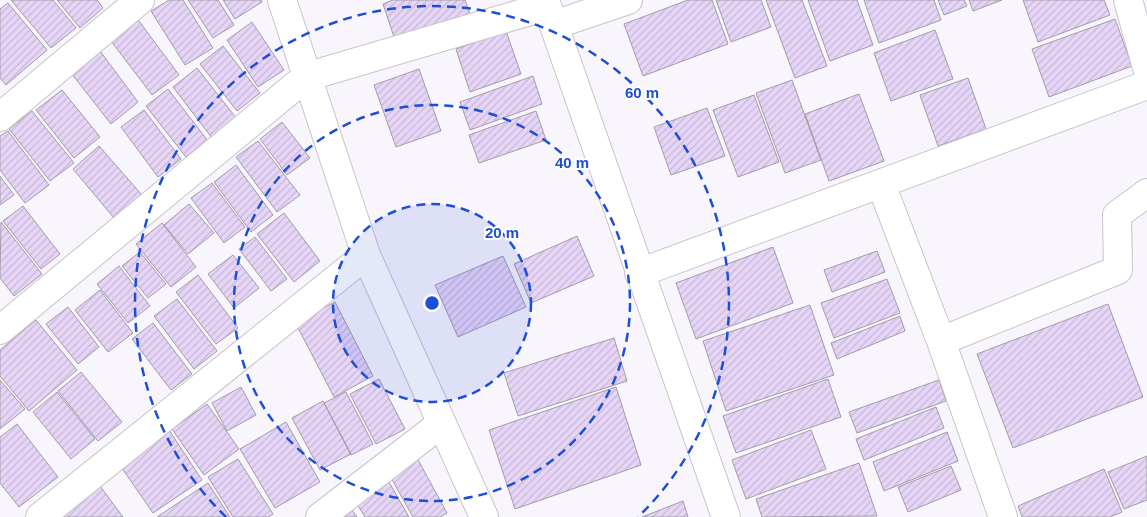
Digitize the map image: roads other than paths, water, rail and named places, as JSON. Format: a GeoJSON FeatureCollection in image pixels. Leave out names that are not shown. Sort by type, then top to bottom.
{"type":"FeatureCollection","features":[{"type":"Feature","properties":{"kind":"street"},"geometry":{"type":"LineString","coordinates":[[0,118],[140,0]]}},
{"type":"Feature","properties":{"kind":"street"},"geometry":{"type":"LineString","coordinates":[[282,0],[366,255],[484,517]]}},
{"type":"Feature","properties":{"kind":"street"},"geometry":{"type":"LineString","coordinates":[[0,330],[306,77],[548,10],[628,0]]}},
{"type":"Feature","properties":{"kind":"street"},"geometry":{"type":"LineString","coordinates":[[1128,0],[1147,68]]}},
{"type":"Feature","properties":{"kind":"street"},"geometry":{"type":"LineString","coordinates":[[548,10],[726,517]]}},
{"type":"Feature","properties":{"kind":"street"},"geometry":{"type":"LineString","coordinates":[[639,273],[1147,86]]}},
{"type":"Feature","properties":{"kind":"street"},"geometry":{"type":"LineString","coordinates":[[880,184],[941,341],[1003,517]]}},
{"type":"Feature","properties":{"kind":"street"},"geometry":{"type":"LineString","coordinates":[[941,341],[1118,270],[1117,215],[1147,193]]}},
{"type":"Feature","properties":{"kind":"street"},"geometry":{"type":"LineString","coordinates":[[40,517],[366,255]]}},
{"type":"Feature","properties":{"kind":"street"},"geometry":{"type":"LineString","coordinates":[[320,517],[442,423]]}}]}
